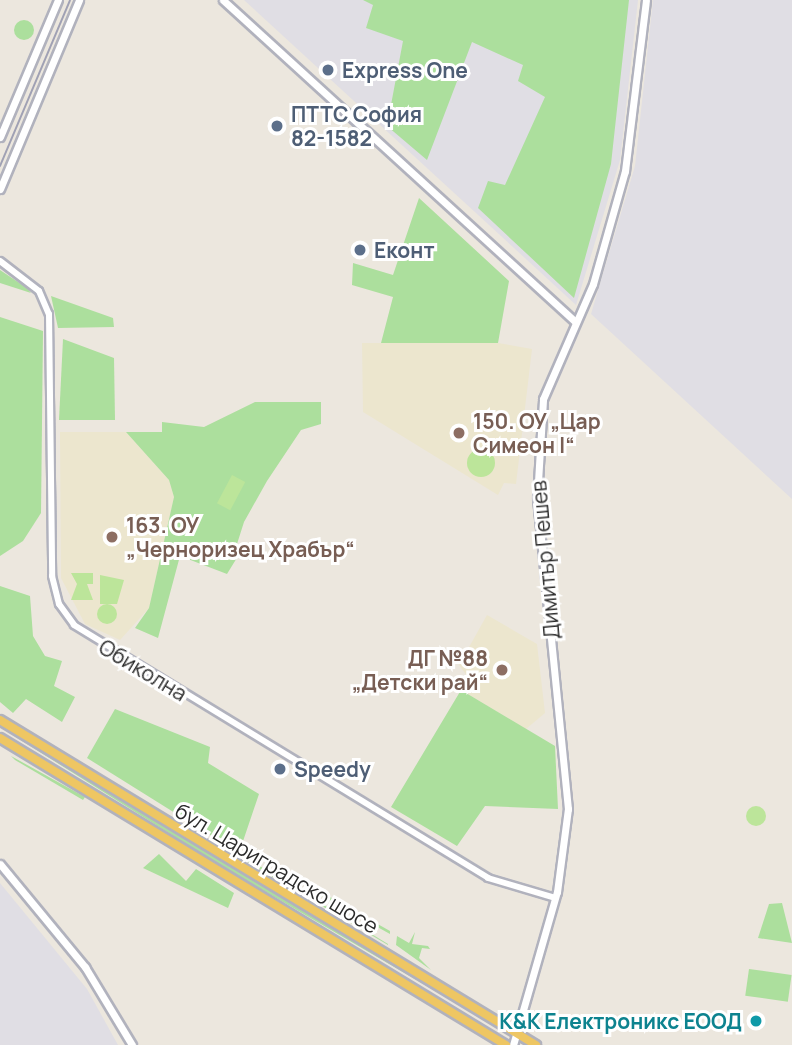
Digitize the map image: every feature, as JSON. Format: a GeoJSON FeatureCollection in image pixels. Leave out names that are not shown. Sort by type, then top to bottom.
{"type":"FeatureCollection","features":[{"type":"Feature","properties":{"kind":"highway","name":"бул. Цариградско шосе"},"geometry":{"type":"LineString","coordinates":[[0,720],[536,1045]]}},
{"type":"Feature","properties":{"kind":"highway","name":"бул. Цариградско шосе"},"geometry":{"type":"LineString","coordinates":[[0,738],[506,1045]]}},
{"type":"Feature","properties":{"kind":"main road"},"geometry":{"type":"LineString","coordinates":[[0,137],[58,0]]}},
{"type":"Feature","properties":{"kind":"main road"},"geometry":{"type":"LineString","coordinates":[[0,189],[79,0]]}},
{"type":"Feature","properties":{"kind":"main road"},"geometry":{"type":"LineString","coordinates":[[223,0],[574,321]]}},
{"type":"Feature","properties":{"kind":"main road","name":"Димитър Пешев"},"geometry":{"type":"LineString","coordinates":[[513,1045],[555,898],[567,794],[537,458],[543,398],[601,262],[625,171],[646,0]]}},
{"type":"Feature","properties":{"kind":"main road"},"geometry":{"type":"LineString","coordinates":[[0,864],[85,967],[132,1045]]}},
{"type":"Feature","properties":{"kind":"street","name":"Обиколна"},"geometry":{"type":"LineString","coordinates":[[0,261],[39,292],[49,314],[52,576],[59,604],[74,625],[488,878],[555,898]]}},
{"type":"Feature","properties":{"kind":"shaded area"},"geometry":{"type":"Polygon","coordinates":[[[244,0],[638,0],[620,160],[576,305],[244,0]]]}},
{"type":"Feature","properties":{"kind":"shaded area"},"geometry":{"type":"Polygon","coordinates":[[[653,0],[792,0],[792,499],[591,314],[635,166],[653,0]]]}},
{"type":"Feature","properties":{"kind":"shaded area","name":"150. ОУ „Цар Симеон I“"},"geometry":{"type":"Polygon","coordinates":[[[362,343],[498,343],[532,349],[516,484],[504,483],[498,495],[363,412],[362,343]]]}},
{"type":"Feature","properties":{"kind":"shaded area","name":"163. ОУ „Черноризец Храбър“"},"geometry":{"type":"Polygon","coordinates":[[[60,432],[126,432],[169,480],[174,497],[149,608],[120,640],[85,624],[61,578],[60,432]]]}},
{"type":"Feature","properties":{"kind":"shaded area","name":"ДГ №88 „Детски рай“"},"geometry":{"type":"Polygon","coordinates":[[[487,615],[537,644],[545,713],[526,729],[461,690],[467,676],[459,665],[487,615]]]}},
{"type":"Feature","properties":{"kind":"shaded area"},"geometry":{"type":"Polygon","coordinates":[[[0,883],[87,989],[118,1045],[0,1045],[0,883]]]}},
{"type":"Feature","properties":{"kind":"green space"},"geometry":{"type":"Polygon","coordinates":[[[363,0],[629,0],[611,164],[574,298],[478,208],[488,181],[505,185],[545,97],[518,81],[523,65],[472,42],[427,160],[387,126],[403,41],[366,28],[373,5],[363,0]]]}},
{"type":"Feature","properties":{"kind":"green space"},"geometry":{"type":"Polygon","coordinates":[[[24,20],[31,23],[34,30],[31,37],[24,40],[17,37],[14,30],[17,23],[24,20]]]}},
{"type":"Feature","properties":{"kind":"green space"},"geometry":{"type":"Polygon","coordinates":[[[419,198],[509,281],[498,343],[381,343],[393,297],[352,285],[353,263],[393,275],[419,198]]]}},
{"type":"Feature","properties":{"kind":"green space"},"geometry":{"type":"Polygon","coordinates":[[[0,270],[27,288],[31,293],[0,283],[0,270]]]}},
{"type":"Feature","properties":{"kind":"green space"},"geometry":{"type":"Polygon","coordinates":[[[51,296],[113,318],[114,327],[58,328],[51,296]]]}},
{"type":"Feature","properties":{"kind":"green space"},"geometry":{"type":"Polygon","coordinates":[[[0,317],[43,331],[41,513],[23,541],[0,556],[0,317]]]}},
{"type":"Feature","properties":{"kind":"green space"},"geometry":{"type":"Polygon","coordinates":[[[63,339],[114,358],[115,420],[59,420],[63,339]]]}},
{"type":"Feature","properties":{"kind":"green space"},"geometry":{"type":"Polygon","coordinates":[[[255,402],[321,402],[321,424],[301,430],[267,481],[244,522],[237,544],[243,548],[227,574],[180,556],[158,638],[135,628],[149,608],[174,497],[169,480],[126,432],[162,432],[162,422],[204,427],[255,402]]]}},
{"type":"Feature","properties":{"kind":"green space"},"geometry":{"type":"Polygon","coordinates":[[[481,449],[491,453],[495,463],[491,473],[481,477],[471,473],[467,463],[471,453],[481,449]]]}},
{"type":"Feature","properties":{"kind":"green space"},"geometry":{"type":"Polygon","coordinates":[[[232,475],[245,482],[230,510],[217,503],[232,475]]]}},
{"type":"Feature","properties":{"kind":"green space"},"geometry":{"type":"Polygon","coordinates":[[[71,573],[93,573],[93,584],[87,584],[93,600],[71,600],[77,584],[71,573]]]}},
{"type":"Feature","properties":{"kind":"green space"},"geometry":{"type":"Polygon","coordinates":[[[100,575],[124,580],[117,604],[100,604],[100,575]]]}},
{"type":"Feature","properties":{"kind":"green space"},"geometry":{"type":"Polygon","coordinates":[[[0,586],[30,596],[33,636],[45,656],[62,661],[54,686],[75,697],[62,722],[26,699],[13,713],[0,702],[0,586]]]}},
{"type":"Feature","properties":{"kind":"green space"},"geometry":{"type":"Polygon","coordinates":[[[107,604],[114,607],[117,614],[114,621],[107,624],[100,621],[97,614],[100,607],[107,604]]]}},
{"type":"Feature","properties":{"kind":"green space"},"geometry":{"type":"Polygon","coordinates":[[[461,690],[555,746],[558,809],[485,806],[457,846],[391,807],[461,690]]]}},
{"type":"Feature","properties":{"kind":"green space"},"geometry":{"type":"Polygon","coordinates":[[[115,709],[210,747],[208,763],[259,794],[239,853],[87,758],[115,709]]]}},
{"type":"Feature","properties":{"kind":"green space"},"geometry":{"type":"Polygon","coordinates":[[[0,727],[121,799],[502,1030],[218,864],[0,727]]]}},
{"type":"Feature","properties":{"kind":"green space"},"geometry":{"type":"Polygon","coordinates":[[[11,756],[85,797],[83,800],[11,756]]]}},
{"type":"Feature","properties":{"kind":"green space"},"geometry":{"type":"Polygon","coordinates":[[[756,806],[763,809],[766,816],[763,823],[756,826],[749,823],[746,816],[749,809],[756,806]]]}},
{"type":"Feature","properties":{"kind":"green space"},"geometry":{"type":"Polygon","coordinates":[[[159,854],[186,881],[196,869],[234,893],[228,908],[143,868],[159,854]]]}},
{"type":"Feature","properties":{"kind":"green space"},"geometry":{"type":"Polygon","coordinates":[[[250,860],[388,944],[388,945],[246,861],[250,860]]]}},
{"type":"Feature","properties":{"kind":"green space"},"geometry":{"type":"Polygon","coordinates":[[[307,884],[390,931],[390,934],[309,889],[307,884]]]}},
{"type":"Feature","properties":{"kind":"green space"},"geometry":{"type":"Polygon","coordinates":[[[782,903],[792,943],[758,938],[769,904],[782,903]]]}},
{"type":"Feature","properties":{"kind":"green space"},"geometry":{"type":"Polygon","coordinates":[[[415,932],[412,944],[428,946],[430,949],[422,948],[419,958],[431,970],[396,945],[397,936],[409,943],[415,932]]]}},
{"type":"Feature","properties":{"kind":"green space"},"geometry":{"type":"Polygon","coordinates":[[[749,969],[792,975],[788,1002],[745,996],[749,969]]]}},
{"type":"Feature","properties":{"kind":"tram line"},"geometry":{"type":"LineString","coordinates":[[0,166],[70,0]]}},
{"type":"Feature","properties":{"kind":"place","name":"Express One"},"geometry":{"type":"Point","coordinates":[328,70]}},
{"type":"Feature","properties":{"kind":"place","name":"ПТТС София 82-1582"},"geometry":{"type":"Point","coordinates":[277,126]}},
{"type":"Feature","properties":{"kind":"place","name":"Еконт"},"geometry":{"type":"Point","coordinates":[360,250]}},
{"type":"Feature","properties":{"kind":"place","name":"150. ОУ „Цар Симеон I“"},"geometry":{"type":"Point","coordinates":[459,433]}},
{"type":"Feature","properties":{"kind":"place","name":"163. ОУ „Черноризец Храбър“"},"geometry":{"type":"Point","coordinates":[112,537]}},
{"type":"Feature","properties":{"kind":"place","name":"ДГ №88 „Детски рай“"},"geometry":{"type":"Point","coordinates":[502,670]}},
{"type":"Feature","properties":{"kind":"place","name":"Speedy"},"geometry":{"type":"Point","coordinates":[280,769]}},
{"type":"Feature","properties":{"kind":"place","name":"K&K Електроникс ЕООД"},"geometry":{"type":"Point","coordinates":[756,1021]}}]}
